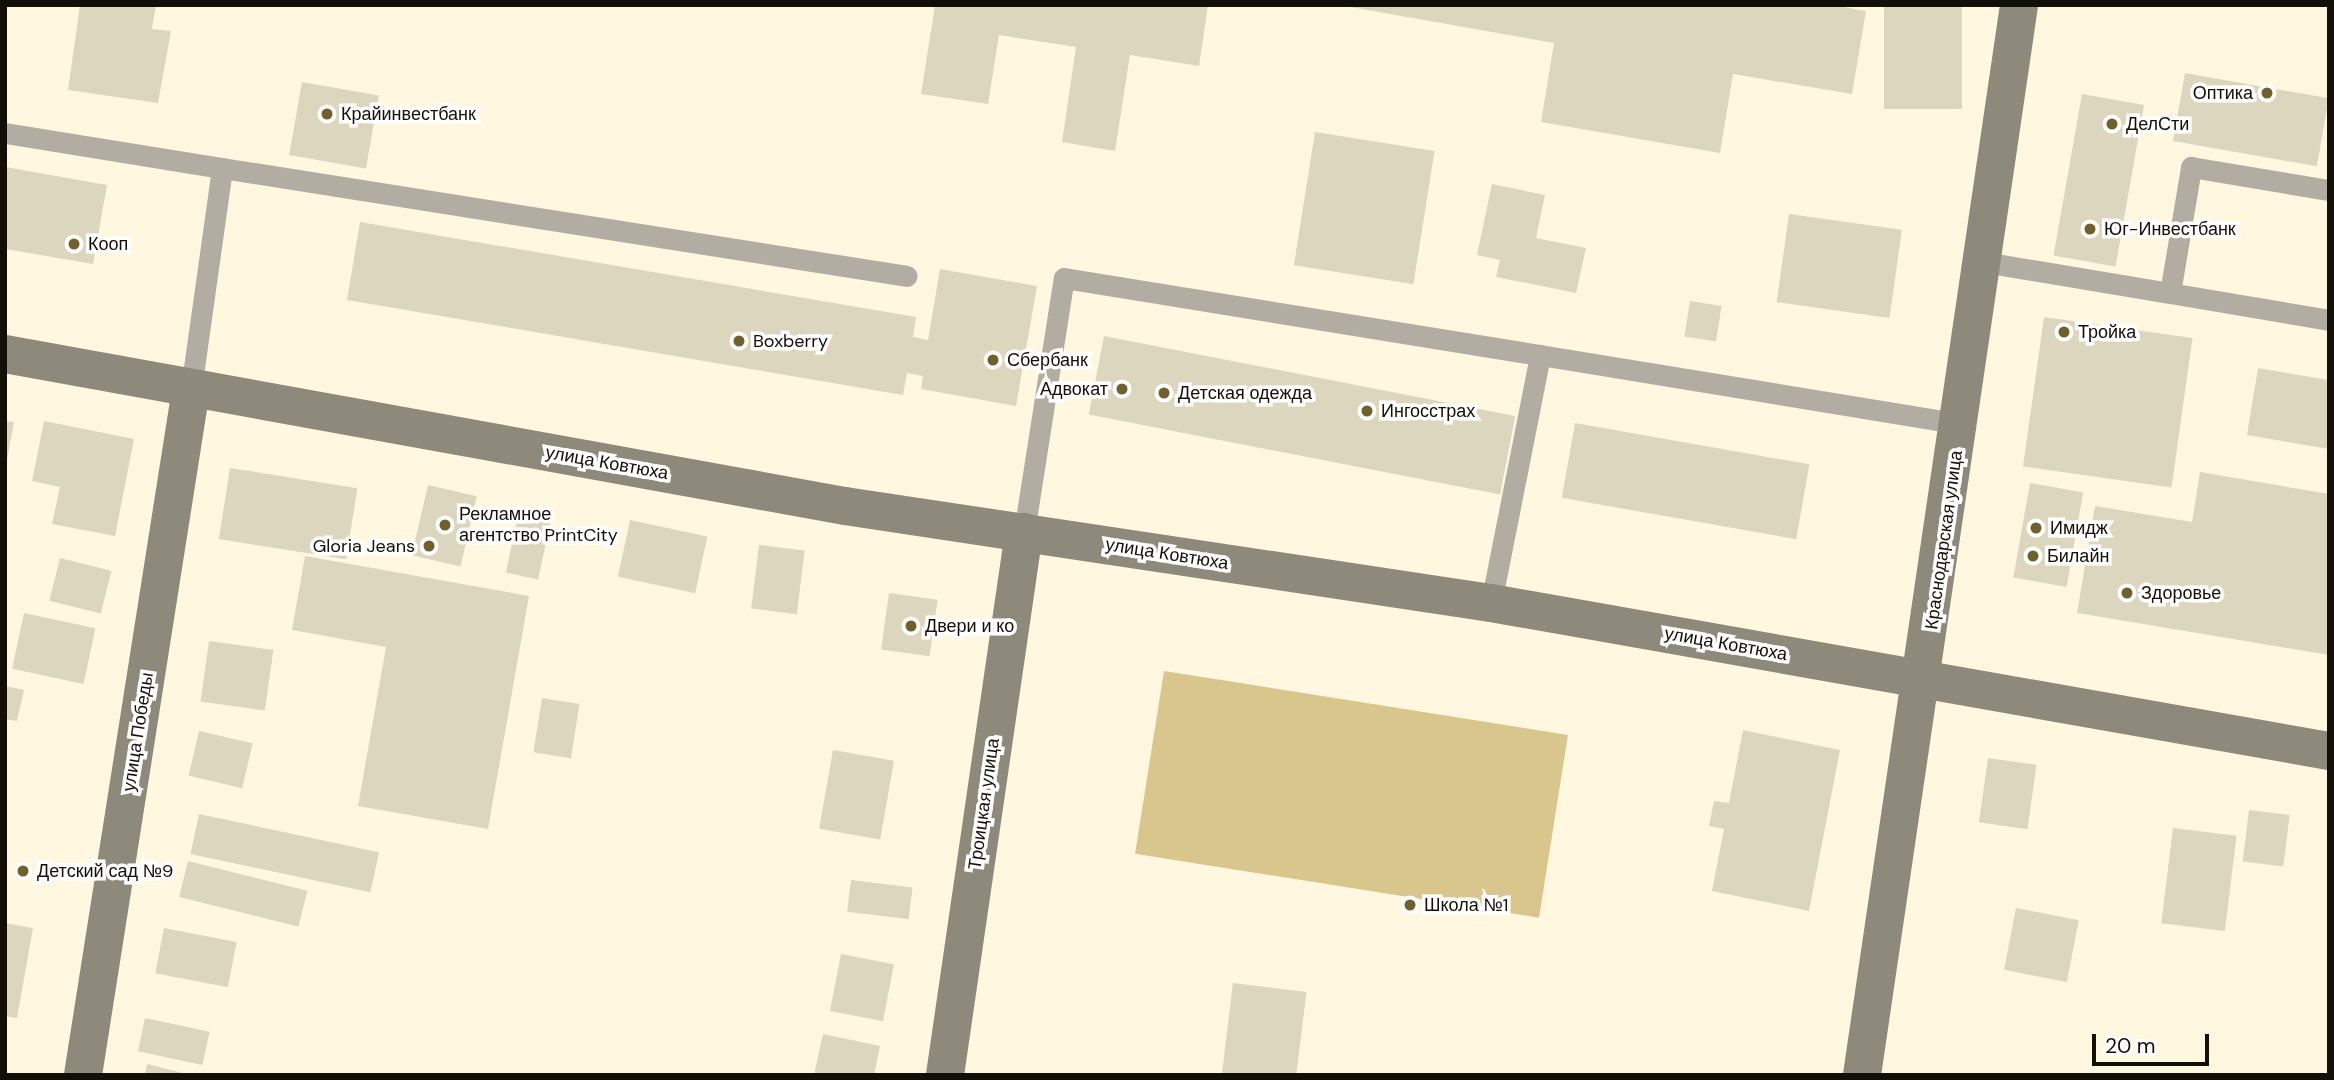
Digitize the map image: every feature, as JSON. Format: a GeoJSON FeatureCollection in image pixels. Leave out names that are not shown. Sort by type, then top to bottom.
{"type":"FeatureCollection","features":[{"type":"Feature","properties":{"kind":"main road","name":"Краснодарская улица"},"geometry":{"type":"LineString","coordinates":[[1863,1075],[1924,679],[2019,5]]}},
{"type":"Feature","properties":{"kind":"main road","name":"улица Ковтюха"},"geometry":{"type":"LineString","coordinates":[[5,354],[191,389],[1024,532],[1491,603],[2329,751]]}},
{"type":"Feature","properties":{"kind":"main road","name":"улица Победы"},"geometry":{"type":"LineString","coordinates":[[83,1075],[191,389]]}},
{"type":"Feature","properties":{"kind":"main road","name":"Троицкая улица"},"geometry":{"type":"LineString","coordinates":[[945,1075],[1024,532]]}},
{"type":"Feature","properties":{"kind":"lane"},"geometry":{"type":"LineString","coordinates":[[5,134],[906,276]]}},
{"type":"Feature","properties":{"kind":"lane"},"geometry":{"type":"LineString","coordinates":[[2170,293],[2190,167],[2329,190]]}},
{"type":"Feature","properties":{"kind":"lane"},"geometry":{"type":"LineString","coordinates":[[191,389],[222,168]]}},
{"type":"Feature","properties":{"kind":"lane"},"geometry":{"type":"LineString","coordinates":[[1984,262],[2329,320]]}},
{"type":"Feature","properties":{"kind":"lane"},"geometry":{"type":"LineString","coordinates":[[1024,532],[1064,278],[1960,424]]}},
{"type":"Feature","properties":{"kind":"lane"},"geometry":{"type":"LineString","coordinates":[[1491,603],[1540,355]]}},
{"type":"Feature","properties":{"kind":"shaded area"},"geometry":{"type":"Polygon","coordinates":[[[1164,671],[1568,735],[1539,918],[1135,854],[1164,671]]]}},
{"type":"Feature","properties":{"kind":"building"},"geometry":{"type":"Polygon","coordinates":[[[80,5],[156,5],[152,29],[171,31],[158,103],[68,90],[80,5]]]}},
{"type":"Feature","properties":{"kind":"building"},"geometry":{"type":"Polygon","coordinates":[[[935,5],[1208,5],[1199,66],[1130,55],[1115,151],[1062,142],[1076,47],[999,35],[988,104],[921,94],[935,5]]]}},
{"type":"Feature","properties":{"kind":"building"},"geometry":{"type":"Polygon","coordinates":[[[1339,5],[1832,5],[1866,11],[1852,94],[1733,74],[1720,153],[1541,122],[1554,43],[1339,5]]]}},
{"type":"Feature","properties":{"kind":"building"},"geometry":{"type":"Polygon","coordinates":[[[1884,5],[1962,5],[1962,109],[1884,109],[1884,5]]]}},
{"type":"Feature","properties":{"kind":"building"},"geometry":{"type":"Polygon","coordinates":[[[2185,73],[2329,98],[2317,166],[2173,141],[2185,73]]]}},
{"type":"Feature","properties":{"kind":"building"},"geometry":{"type":"Polygon","coordinates":[[[302,82],[379,96],[366,168],[289,155],[302,82]]]}},
{"type":"Feature","properties":{"kind":"building"},"geometry":{"type":"Polygon","coordinates":[[[2082,94],[2144,105],[2116,266],[2054,256],[2082,94]]]}},
{"type":"Feature","properties":{"kind":"building"},"geometry":{"type":"Polygon","coordinates":[[[1315,132],[1435,151],[1413,284],[1294,265],[1315,132]]]}},
{"type":"Feature","properties":{"kind":"building"},"geometry":{"type":"Polygon","coordinates":[[[5,167],[107,185],[93,264],[5,249],[5,167]]]}},
{"type":"Feature","properties":{"kind":"building"},"geometry":{"type":"Polygon","coordinates":[[[1492,184],[1545,195],[1536,238],[1586,248],[1576,293],[1496,277],[1500,260],[1477,255],[1492,184]]]}},
{"type":"Feature","properties":{"kind":"building"},"geometry":{"type":"Polygon","coordinates":[[[1789,214],[1902,230],[1890,318],[1777,302],[1789,214]]]}},
{"type":"Feature","properties":{"kind":"building"},"geometry":{"type":"Polygon","coordinates":[[[360,222],[916,317],[913,337],[928,340],[940,269],[1037,286],[1016,406],[921,389],[923,376],[907,373],[903,395],[347,300],[360,222]]]}},
{"type":"Feature","properties":{"kind":"building"},"geometry":{"type":"Polygon","coordinates":[[[1690,301],[1722,306],[1716,342],[1684,337],[1690,301]]]}},
{"type":"Feature","properties":{"kind":"building"},"geometry":{"type":"Polygon","coordinates":[[[2044,317],[2193,338],[2172,487],[2023,467],[2044,317]]]}},
{"type":"Feature","properties":{"kind":"building"},"geometry":{"type":"Polygon","coordinates":[[[1104,336],[1515,416],[1500,494],[1089,415],[1104,336]]]}},
{"type":"Feature","properties":{"kind":"building"},"geometry":{"type":"Polygon","coordinates":[[[2258,368],[2329,380],[2329,449],[2247,435],[2258,368]]]}},
{"type":"Feature","properties":{"kind":"building"},"geometry":{"type":"Polygon","coordinates":[[[5,421],[14,422],[7,460],[5,459],[5,421]]]}},
{"type":"Feature","properties":{"kind":"building"},"geometry":{"type":"Polygon","coordinates":[[[44,421],[134,439],[115,536],[52,524],[60,487],[32,481],[44,421]]]}},
{"type":"Feature","properties":{"kind":"building"},"geometry":{"type":"Polygon","coordinates":[[[1575,423],[1809,464],[1796,539],[1562,498],[1575,423]]]}},
{"type":"Feature","properties":{"kind":"building"},"geometry":{"type":"Polygon","coordinates":[[[230,468],[357,488],[346,559],[219,539],[230,468]]]}},
{"type":"Feature","properties":{"kind":"building"},"geometry":{"type":"Polygon","coordinates":[[[2200,472],[2329,494],[2329,655],[2077,613],[2095,506],[2192,522],[2200,472]]]}},
{"type":"Feature","properties":{"kind":"building"},"geometry":{"type":"Polygon","coordinates":[[[2030,483],[2083,492],[2067,587],[2013,578],[2030,483]]]}},
{"type":"Feature","properties":{"kind":"building","name":"Рекламное агентство PrintCity"},"geometry":{"type":"Polygon","coordinates":[[[428,485],[477,496],[461,566],[412,555],[428,485]]]}},
{"type":"Feature","properties":{"kind":"building"},"geometry":{"type":"Polygon","coordinates":[[[520,506],[552,513],[538,579],[506,573],[520,506]]]}},
{"type":"Feature","properties":{"kind":"building"},"geometry":{"type":"Polygon","coordinates":[[[630,520],[707,536],[695,593],[618,577],[630,520]]]}},
{"type":"Feature","properties":{"kind":"building"},"geometry":{"type":"Polygon","coordinates":[[[759,545],[805,551],[797,614],[751,609],[759,545]]]}},
{"type":"Feature","properties":{"kind":"building"},"geometry":{"type":"Polygon","coordinates":[[[305,556],[529,596],[488,829],[358,806],[386,647],[292,630],[305,556]]]}},
{"type":"Feature","properties":{"kind":"building"},"geometry":{"type":"Polygon","coordinates":[[[60,558],[111,571],[101,614],[49,601],[60,558]]]}},
{"type":"Feature","properties":{"kind":"building"},"geometry":{"type":"Polygon","coordinates":[[[889,593],[938,600],[930,656],[881,649],[889,593]]]}},
{"type":"Feature","properties":{"kind":"building"},"geometry":{"type":"Polygon","coordinates":[[[24,613],[95,628],[84,684],[12,669],[24,613]]]}},
{"type":"Feature","properties":{"kind":"building"},"geometry":{"type":"Polygon","coordinates":[[[209,641],[273,650],[265,710],[201,701],[209,641]]]}},
{"type":"Feature","properties":{"kind":"building"},"geometry":{"type":"Polygon","coordinates":[[[5,686],[24,690],[17,721],[5,719],[5,686]]]}},
{"type":"Feature","properties":{"kind":"building"},"geometry":{"type":"Polygon","coordinates":[[[542,698],[580,704],[571,758],[533,752],[542,698]]]}},
{"type":"Feature","properties":{"kind":"building"},"geometry":{"type":"Polygon","coordinates":[[[1743,730],[1840,750],[1809,911],[1712,891],[1724,829],[1709,826],[1714,801],[1729,803],[1743,730]]]}},
{"type":"Feature","properties":{"kind":"building"},"geometry":{"type":"Polygon","coordinates":[[[199,731],[253,743],[242,788],[189,776],[199,731]]]}},
{"type":"Feature","properties":{"kind":"building"},"geometry":{"type":"Polygon","coordinates":[[[833,750],[894,761],[880,840],[819,829],[833,750]]]}},
{"type":"Feature","properties":{"kind":"building"},"geometry":{"type":"Polygon","coordinates":[[[1988,758],[2037,765],[2027,829],[1979,822],[1988,758]]]}},
{"type":"Feature","properties":{"kind":"building"},"geometry":{"type":"Polygon","coordinates":[[[2249,810],[2290,815],[2283,867],[2243,862],[2249,810]]]}},
{"type":"Feature","properties":{"kind":"building"},"geometry":{"type":"Polygon","coordinates":[[[199,814],[379,852],[370,892],[190,854],[199,814]]]}},
{"type":"Feature","properties":{"kind":"building"},"geometry":{"type":"Polygon","coordinates":[[[2173,828],[2237,836],[2225,931],[2161,923],[2173,828]]]}},
{"type":"Feature","properties":{"kind":"building"},"geometry":{"type":"Polygon","coordinates":[[[188,861],[307,891],[298,927],[179,897],[188,861]]]}},
{"type":"Feature","properties":{"kind":"building"},"geometry":{"type":"Polygon","coordinates":[[[851,880],[913,888],[909,919],[847,912],[851,880]]]}},
{"type":"Feature","properties":{"kind":"building"},"geometry":{"type":"Polygon","coordinates":[[[2016,908],[2079,920],[2067,982],[2004,970],[2016,908]]]}},
{"type":"Feature","properties":{"kind":"building"},"geometry":{"type":"Polygon","coordinates":[[[5,923],[33,928],[17,1018],[5,1016],[5,923]]]}},
{"type":"Feature","properties":{"kind":"building"},"geometry":{"type":"Polygon","coordinates":[[[164,928],[237,942],[228,987],[155,973],[164,928]]]}},
{"type":"Feature","properties":{"kind":"building"},"geometry":{"type":"Polygon","coordinates":[[[841,954],[894,964],[883,1021],[830,1011],[841,954]]]}},
{"type":"Feature","properties":{"kind":"building"},"geometry":{"type":"Polygon","coordinates":[[[1233,983],[1306,992],[1296,1075],[1222,1075],[1233,983]]]}},
{"type":"Feature","properties":{"kind":"building"},"geometry":{"type":"Polygon","coordinates":[[[145,1018],[210,1032],[202,1065],[138,1051],[145,1018]]]}},
{"type":"Feature","properties":{"kind":"building"},"geometry":{"type":"Polygon","coordinates":[[[823,1034],[880,1046],[874,1075],[814,1075],[823,1034]]]}},
{"type":"Feature","properties":{"kind":"building"},"geometry":{"type":"Polygon","coordinates":[[[147,1064],[187,1074],[187,1075],[145,1075],[147,1064]]]}},
{"type":"Feature","properties":{"kind":"place","name":"Оптика"},"geometry":{"type":"Point","coordinates":[2267,93]}},
{"type":"Feature","properties":{"kind":"place","name":"Крайинвестбанк"},"geometry":{"type":"Point","coordinates":[327,114]}},
{"type":"Feature","properties":{"kind":"place","name":"ДелСти"},"geometry":{"type":"Point","coordinates":[2112,124]}},
{"type":"Feature","properties":{"kind":"place","name":"Юг-Инвестбанк"},"geometry":{"type":"Point","coordinates":[2090,229]}},
{"type":"Feature","properties":{"kind":"place","name":"Кооп"},"geometry":{"type":"Point","coordinates":[74,244]}},
{"type":"Feature","properties":{"kind":"place","name":"Тройка"},"geometry":{"type":"Point","coordinates":[2064,332]}},
{"type":"Feature","properties":{"kind":"place","name":"Boxberry"},"geometry":{"type":"Point","coordinates":[739,341]}},
{"type":"Feature","properties":{"kind":"place","name":"Сбербанк"},"geometry":{"type":"Point","coordinates":[993,360]}},
{"type":"Feature","properties":{"kind":"place","name":"Адвокат"},"geometry":{"type":"Point","coordinates":[1122,389]}},
{"type":"Feature","properties":{"kind":"place","name":"Детская одежда"},"geometry":{"type":"Point","coordinates":[1164,393]}},
{"type":"Feature","properties":{"kind":"place","name":"Ингосстрах"},"geometry":{"type":"Point","coordinates":[1367,411]}},
{"type":"Feature","properties":{"kind":"place","name":"Рекламное агентство PrintCity"},"geometry":{"type":"Point","coordinates":[445,525]}},
{"type":"Feature","properties":{"kind":"place","name":"Имидж"},"geometry":{"type":"Point","coordinates":[2036,528]}},
{"type":"Feature","properties":{"kind":"place","name":"Gloria Jeans"},"geometry":{"type":"Point","coordinates":[429,546]}},
{"type":"Feature","properties":{"kind":"place","name":"Билайн"},"geometry":{"type":"Point","coordinates":[2033,556]}},
{"type":"Feature","properties":{"kind":"place","name":"Здоровье"},"geometry":{"type":"Point","coordinates":[2127,593]}},
{"type":"Feature","properties":{"kind":"place","name":"Двери и ко"},"geometry":{"type":"Point","coordinates":[911,626]}},
{"type":"Feature","properties":{"kind":"place","name":"Детский сад №9"},"geometry":{"type":"Point","coordinates":[23,871]}},
{"type":"Feature","properties":{"kind":"place","name":"Школа №1"},"geometry":{"type":"Point","coordinates":[1410,905]}}]}
